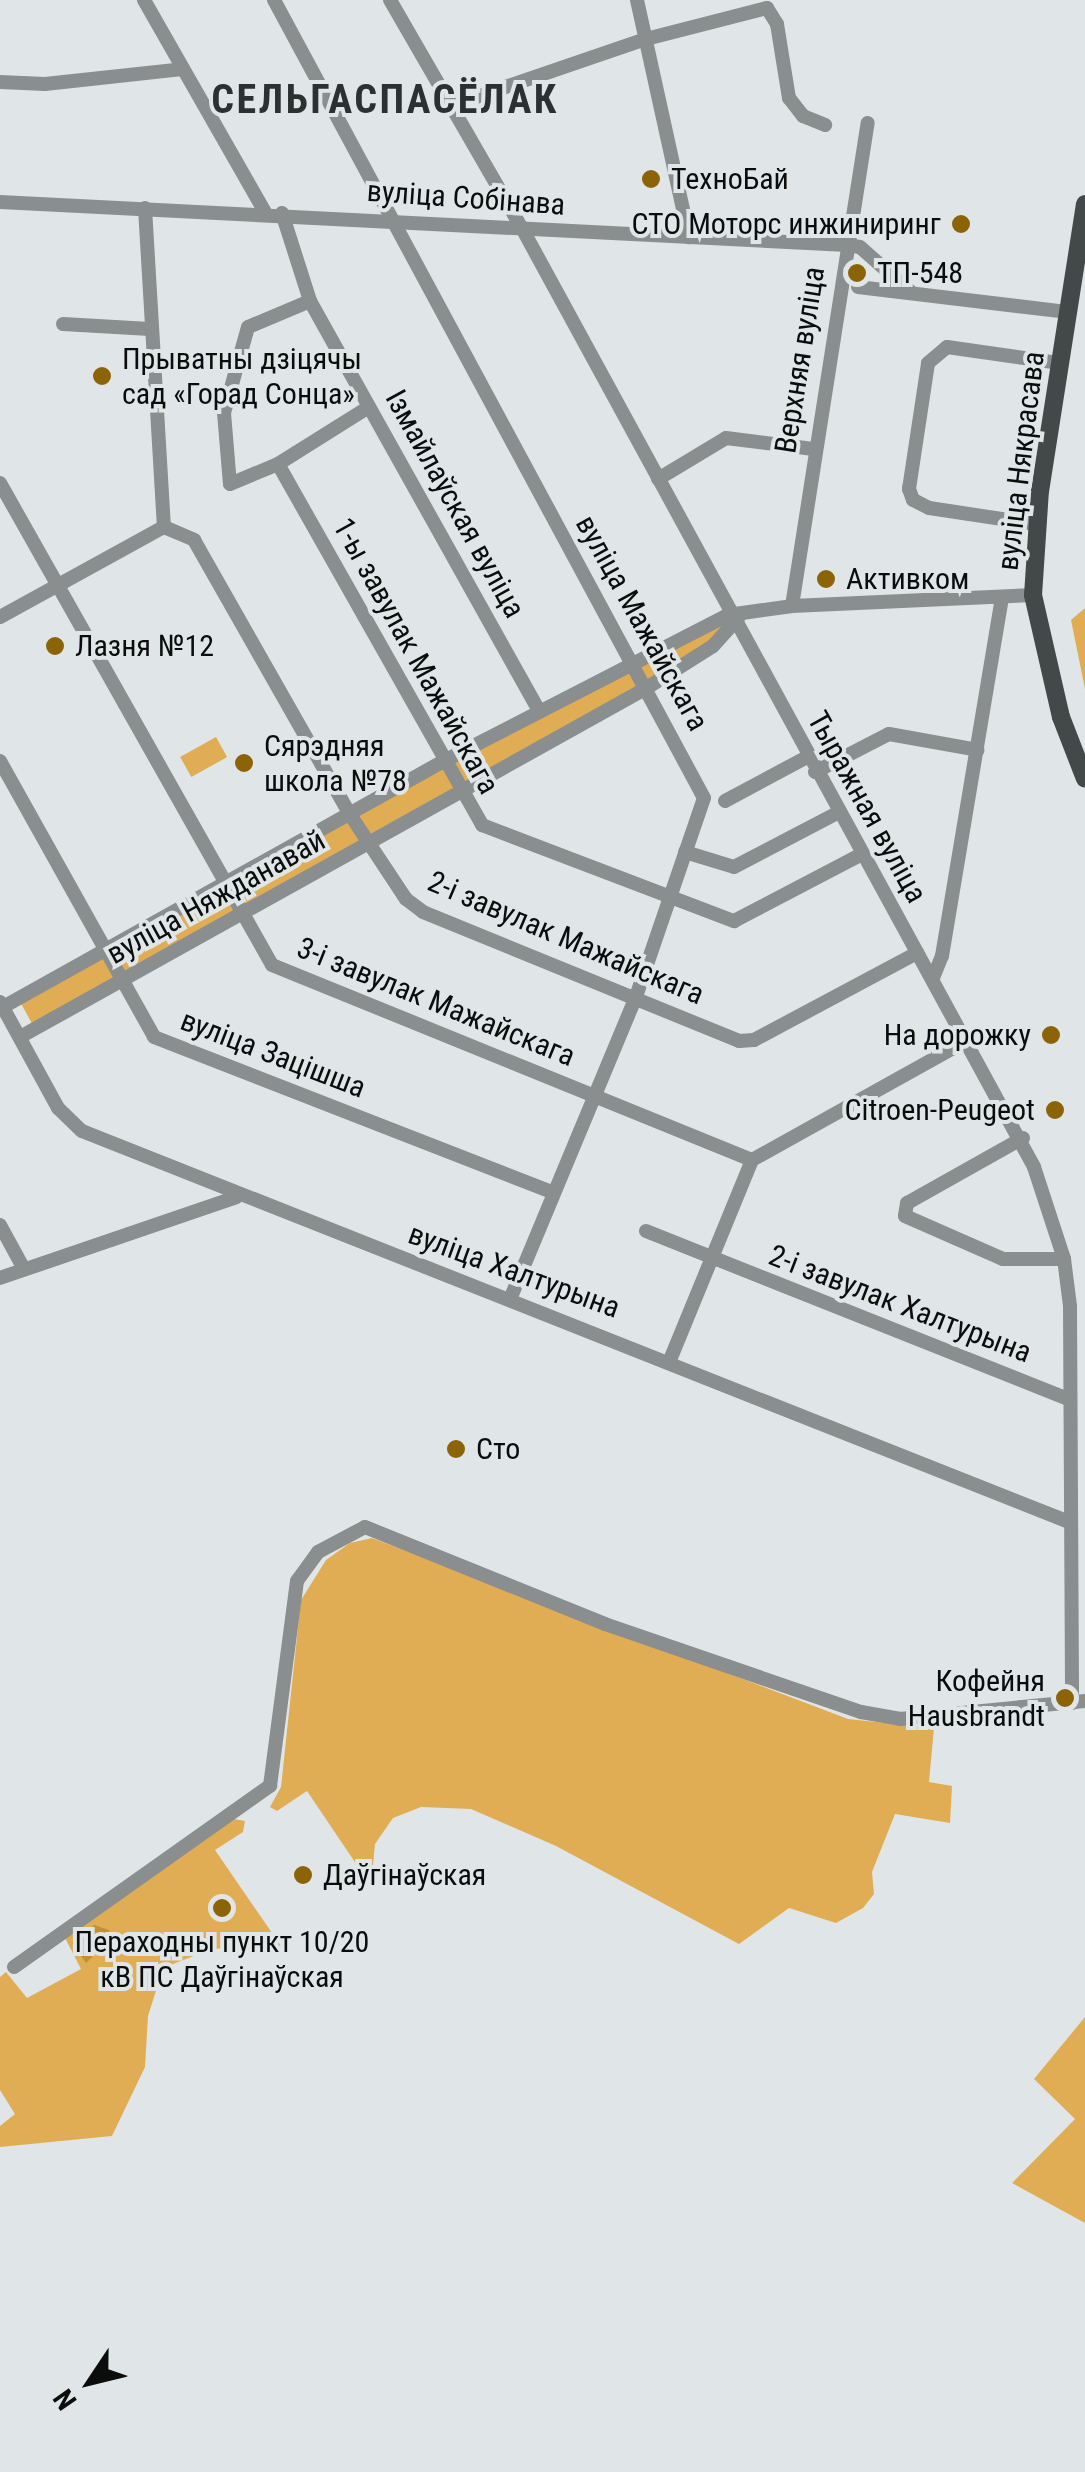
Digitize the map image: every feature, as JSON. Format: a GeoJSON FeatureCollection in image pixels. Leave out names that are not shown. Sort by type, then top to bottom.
{"type":"FeatureCollection","features":[{"type":"Feature","properties":{"kind":"main road","name":"вуліца Някрасава"},"geometry":{"type":"LineString","coordinates":[[1085,204],[1036,524],[1033,595],[1061,717],[1085,779]]}},
{"type":"Feature","properties":{"kind":"street"},"geometry":{"type":"LineString","coordinates":[[144,0],[266,212]]}},
{"type":"Feature","properties":{"kind":"street","name":"вуліца Мажайскага"},"geometry":{"type":"LineString","coordinates":[[274,0],[397,220],[631,664],[702,790],[636,998],[510,1300]]}},
{"type":"Feature","properties":{"kind":"street","name":"Тыражная вуліца"},"geometry":{"type":"LineString","coordinates":[[390,0],[524,230],[807,757],[1022,1138],[1064,1259],[1069,1522],[1079,1702]]}},
{"type":"Feature","properties":{"kind":"street"},"geometry":{"type":"LineString","coordinates":[[637,0],[689,238]]}},
{"type":"Feature","properties":{"kind":"street"},"geometry":{"type":"LineString","coordinates":[[453,105],[646,39],[766,8],[777,24],[789,98],[803,116],[824,126]]}},
{"type":"Feature","properties":{"kind":"street"},"geometry":{"type":"LineString","coordinates":[[0,82],[45,84],[182,69]]}},
{"type":"Feature","properties":{"kind":"street","name":"Верхняя вуліца"},"geometry":{"type":"LineString","coordinates":[[792,606],[813,449],[868,124]]}},
{"type":"Feature","properties":{"kind":"street","name":"вуліца Собінава"},"geometry":{"type":"LineString","coordinates":[[0,202],[282,212],[524,230],[847,245]]}},
{"type":"Feature","properties":{"kind":"street"},"geometry":{"type":"LineString","coordinates":[[0,617],[60,588],[164,527],[145,208]]}},
{"type":"Feature","properties":{"kind":"street","name":"Ізмайлаўская вуліца"},"geometry":{"type":"LineString","coordinates":[[282,212],[310,300],[539,711]]}},
{"type":"Feature","properties":{"kind":"street"},"geometry":{"type":"LineString","coordinates":[[847,245],[860,247],[912,293]]}},
{"type":"Feature","properties":{"kind":"street"},"geometry":{"type":"LineString","coordinates":[[858,287],[1069,312]]}},
{"type":"Feature","properties":{"kind":"street"},"geometry":{"type":"LineString","coordinates":[[310,300],[256,321],[246,332],[224,413],[230,484],[278,464],[369,407]]}},
{"type":"Feature","properties":{"kind":"street"},"geometry":{"type":"LineString","coordinates":[[63,324],[150,328]]}},
{"type":"Feature","properties":{"kind":"street"},"geometry":{"type":"LineString","coordinates":[[1036,524],[930,508],[913,500],[909,490],[928,363],[948,348],[1060,363]]}},
{"type":"Feature","properties":{"kind":"street"},"geometry":{"type":"LineString","coordinates":[[658,479],[726,438],[813,449]]}},
{"type":"Feature","properties":{"kind":"street","name":"1-ы завулак Мажайскага"},"geometry":{"type":"LineString","coordinates":[[278,464],[442,762],[482,825],[669,897],[745,919],[862,854]]}},
{"type":"Feature","properties":{"kind":"street","name":"3-і завулак Мажайскага"},"geometry":{"type":"LineString","coordinates":[[0,483],[242,916],[278,970],[752,1160]]}},
{"type":"Feature","properties":{"kind":"street","name":"2-і завулак Мажайскага"},"geometry":{"type":"LineString","coordinates":[[164,527],[194,540],[367,844],[423,912],[739,1040],[754,1040],[918,953]]}},
{"type":"Feature","properties":{"kind":"street","name":"вуліца Няжданавай"},"geometry":{"type":"LineString","coordinates":[[1,1004],[226,886],[442,762],[631,664],[734,618],[792,606],[1033,595]]}},
{"type":"Feature","properties":{"kind":"street","name":"вуліца Някрасава"},"geometry":{"type":"LineString","coordinates":[[933,978],[978,750],[1002,597]]}},
{"type":"Feature","properties":{"kind":"street","name":"вуліца Няжданавай"},"geometry":{"type":"LineString","coordinates":[[20,1037],[645,689],[704,653],[734,618]]}},
{"type":"Feature","properties":{"kind":"street"},"geometry":{"type":"LineString","coordinates":[[816,772],[890,734],[978,750]]}},
{"type":"Feature","properties":{"kind":"street"},"geometry":{"type":"LineString","coordinates":[[725,801],[807,757]]}},
{"type":"Feature","properties":{"kind":"street","name":"вуліца Зацішша"},"geometry":{"type":"LineString","coordinates":[[0,761],[120,982],[154,1036],[554,1193]]}},
{"type":"Feature","properties":{"kind":"street"},"geometry":{"type":"LineString","coordinates":[[685,852],[734,868],[838,812]]}},
{"type":"Feature","properties":{"kind":"street","name":"вуліца Халтурына"},"geometry":{"type":"LineString","coordinates":[[1,1004],[58,1108],[82,1131],[238,1196],[670,1360],[1069,1522]]}},
{"type":"Feature","properties":{"kind":"street"},"geometry":{"type":"LineString","coordinates":[[670,1360],[752,1160],[968,1040]]}},
{"type":"Feature","properties":{"kind":"street"},"geometry":{"type":"LineString","coordinates":[[1022,1138],[907,1203],[905,1216],[1003,1260],[1064,1259]]}},
{"type":"Feature","properties":{"kind":"street"},"geometry":{"type":"LineString","coordinates":[[0,1278],[238,1196]]}},
{"type":"Feature","properties":{"kind":"street"},"geometry":{"type":"LineString","coordinates":[[0,1225],[24,1269]]}},
{"type":"Feature","properties":{"kind":"street","name":"2-і завулак Халтурына"},"geometry":{"type":"LineString","coordinates":[[646,1231],[1068,1399]]}},
{"type":"Feature","properties":{"kind":"street"},"geometry":{"type":"LineString","coordinates":[[14,1967],[270,1786],[297,1582],[318,1552],[365,1527],[623,1630],[861,1712],[900,1719],[1079,1702]]}},
{"type":"Feature","properties":{"kind":"shaded area"},"geometry":{"type":"Polygon","coordinates":[[[1085,608],[1085,689],[1071,620],[1085,608]]]}},
{"type":"Feature","properties":{"kind":"shaded area"},"geometry":{"type":"Polygon","coordinates":[[[724,617],[721,639],[35,1029],[18,998],[724,617]]]}},
{"type":"Feature","properties":{"kind":"shaded area"},"geometry":{"type":"Polygon","coordinates":[[[216,737],[227,757],[191,777],[180,757],[216,737]]]}},
{"type":"Feature","properties":{"kind":"shaded area"},"geometry":{"type":"Polygon","coordinates":[[[372,1538],[848,1719],[934,1728],[929,1782],[952,1786],[950,1823],[895,1814],[872,1872],[874,1894],[863,1908],[836,1923],[789,1908],[739,1944],[556,1846],[471,1809],[421,1807],[393,1818],[375,1844],[371,1886],[307,1791],[277,1811],[270,1807],[281,1787],[301,1600],[326,1560],[350,1543],[372,1538]]]}},
{"type":"Feature","properties":{"kind":"shaded area"},"geometry":{"type":"Polygon","coordinates":[[[234,1819],[245,1821],[243,1832],[215,1850],[281,1946],[212,1949],[173,1964],[160,1978],[148,2016],[145,2067],[112,2136],[0,2147],[0,2126],[15,2114],[0,2090],[0,1977],[6,1972],[27,1998],[81,1969],[63,1934],[234,1819]]]}},
{"type":"Feature","properties":{"kind":"shaded area"},"geometry":{"type":"Polygon","coordinates":[[[94,1925],[109,1930],[111,1939],[86,1963],[72,1943],[94,1925]]]}},
{"type":"Feature","properties":{"kind":"shaded area"},"geometry":{"type":"Polygon","coordinates":[[[1085,2017],[1085,2223],[1012,2183],[1075,2119],[1034,2079],[1085,2017]]]}},
{"type":"Feature","properties":{"kind":"place","name":"ТехноБай"},"geometry":{"type":"Point","coordinates":[651,179]}},
{"type":"Feature","properties":{"kind":"place","name":"СТО Моторс инжиниринг"},"geometry":{"type":"Point","coordinates":[961,224]}},
{"type":"Feature","properties":{"kind":"place","name":"ТП-548"},"geometry":{"type":"Point","coordinates":[857,273]}},
{"type":"Feature","properties":{"kind":"place","name":"Прыватны дзіцячы сад «Горад Сонца»"},"geometry":{"type":"Point","coordinates":[102,376]}},
{"type":"Feature","properties":{"kind":"place","name":"Активком"},"geometry":{"type":"Point","coordinates":[826,579]}},
{"type":"Feature","properties":{"kind":"place","name":"Лазня №12"},"geometry":{"type":"Point","coordinates":[55,646]}},
{"type":"Feature","properties":{"kind":"place","name":"Сярэдняя школа №78"},"geometry":{"type":"Point","coordinates":[244,763]}},
{"type":"Feature","properties":{"kind":"place","name":"На дорожку"},"geometry":{"type":"Point","coordinates":[1051,1035]}},
{"type":"Feature","properties":{"kind":"place","name":"Citroen-Peugeot"},"geometry":{"type":"Point","coordinates":[1055,1110]}},
{"type":"Feature","properties":{"kind":"place","name":"Сто"},"geometry":{"type":"Point","coordinates":[456,1449]}},
{"type":"Feature","properties":{"kind":"place","name":"Кофейня Hausbrandt"},"geometry":{"type":"Point","coordinates":[1065,1698]}},
{"type":"Feature","properties":{"kind":"place","name":"Даўгінаўская"},"geometry":{"type":"Point","coordinates":[303,1875]}},
{"type":"Feature","properties":{"kind":"place","name":"Пераходны пункт 10/20 кВ ПС Даўгінаўская"},"geometry":{"type":"Point","coordinates":[222,1908]}},
{"type":"Feature","properties":{"kind":"district","name":"СЕЛЬГАСПАСЁЛАК"},"geometry":{"type":"Point","coordinates":[385,100]}}]}
